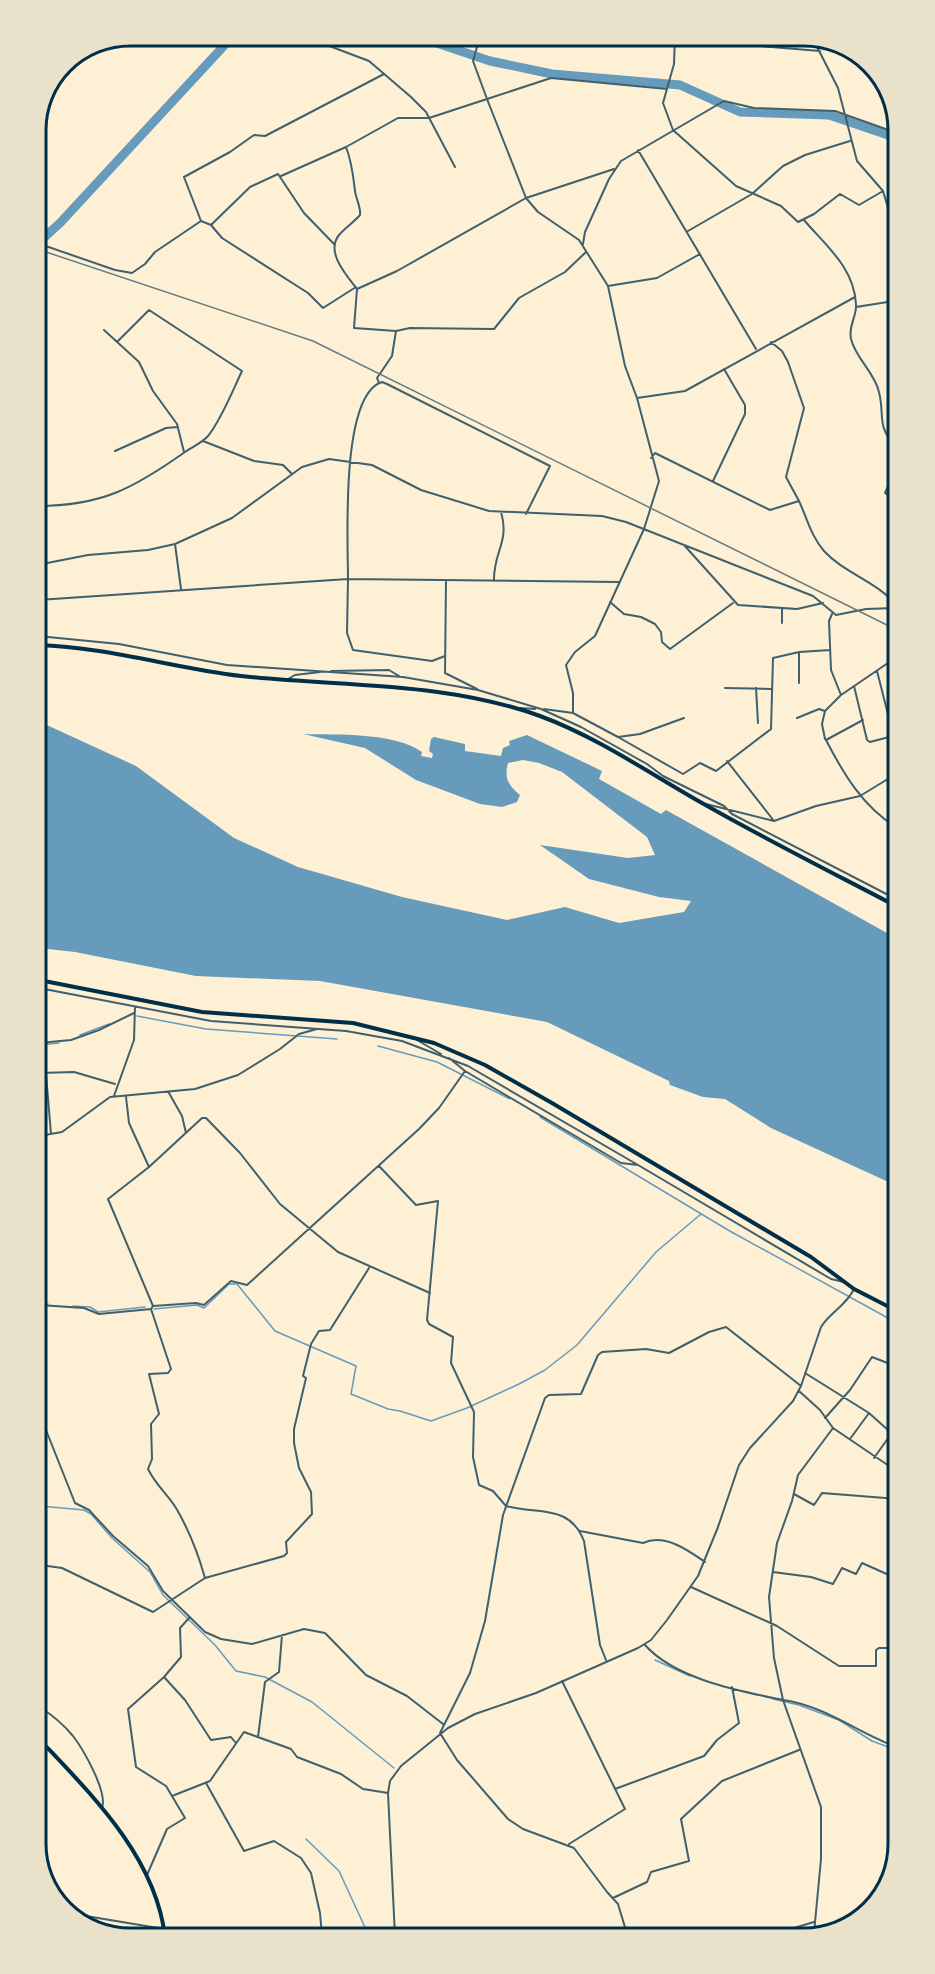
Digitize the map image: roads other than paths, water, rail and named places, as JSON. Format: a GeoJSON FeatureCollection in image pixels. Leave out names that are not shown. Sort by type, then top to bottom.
{"type":"FeatureCollection","features":[{"type":"Feature","properties":{"kind":"main road"},"geometry":{"type":"LineString","coordinates":[[47,645],[82,647],[209,671],[419,688],[455,693],[517,708],[573,730],[662,778],[704,804],[888,902]]}},
{"type":"Feature","properties":{"kind":"main road"},"geometry":{"type":"LineString","coordinates":[[47,981],[202,1012],[353,1023],[415,1037],[449,1048],[485,1065],[552,1103],[811,1257],[853,1291],[888,1307]]}},
{"type":"Feature","properties":{"kind":"main road"},"geometry":{"type":"LineString","coordinates":[[46,1747],[102,1808],[147,1875],[159,1904],[164,1927]]}},
{"type":"Feature","properties":{"kind":"street"},"geometry":{"type":"LineString","coordinates":[[330,46],[369,61],[420,104],[455,167]]}},
{"type":"Feature","properties":{"kind":"street"},"geometry":{"type":"LineString","coordinates":[[477,47],[473,58],[526,198],[538,212],[583,244],[608,286],[625,366],[637,398],[659,486],[644,529],[595,636],[574,652],[567,665],[573,693],[573,713]]}},
{"type":"Feature","properties":{"kind":"street"},"geometry":{"type":"LineString","coordinates":[[675,47],[674,64],[667,88],[664,112],[673,130],[736,186],[781,206],[798,222],[840,194],[859,205],[883,191]]}},
{"type":"Feature","properties":{"kind":"street"},"geometry":{"type":"LineString","coordinates":[[775,47],[820,51]]}},
{"type":"Feature","properties":{"kind":"street"},"geometry":{"type":"LineString","coordinates":[[818,48],[838,88],[857,161],[883,191],[888,208]]}},
{"type":"Feature","properties":{"kind":"street"},"geometry":{"type":"LineString","coordinates":[[384,74],[265,136],[254,135],[230,152],[184,177],[201,221],[211,225],[222,238],[308,293],[323,308],[356,288],[397,271],[526,198],[614,169],[638,150],[724,101],[753,108],[824,110],[888,130]]}},
{"type":"Feature","properties":{"kind":"street"},"geometry":{"type":"LineString","coordinates":[[281,177],[346,147],[398,118],[429,118],[545,79],[667,88]]}},
{"type":"Feature","properties":{"kind":"street"},"geometry":{"type":"LineString","coordinates":[[688,231],[752,194],[783,166],[805,155],[850,141]]}},
{"type":"Feature","properties":{"kind":"street"},"geometry":{"type":"LineString","coordinates":[[346,147],[354,168],[355,189],[361,211],[360,215],[339,236],[335,245],[338,264],[356,288],[354,328],[396,331],[421,328],[494,329],[519,298],[558,277],[575,265],[586,252]]}},
{"type":"Feature","properties":{"kind":"street"},"geometry":{"type":"LineString","coordinates":[[638,150],[757,350]]}},
{"type":"Feature","properties":{"kind":"street"},"geometry":{"type":"LineString","coordinates":[[583,244],[585,232],[614,169]]}},
{"type":"Feature","properties":{"kind":"street"},"geometry":{"type":"LineString","coordinates":[[211,225],[250,187],[278,174],[304,213],[335,245]]}},
{"type":"Feature","properties":{"kind":"street"},"geometry":{"type":"LineString","coordinates":[[804,220],[836,253],[855,297],[856,308],[849,330],[852,342],[879,389],[880,421],[888,437]]}},
{"type":"Feature","properties":{"kind":"street"},"geometry":{"type":"LineString","coordinates":[[47,247],[115,270],[132,273],[145,264],[155,252],[201,221]]}},
{"type":"Feature","properties":{"kind":"street"},"geometry":{"type":"LineString","coordinates":[[608,286],[657,278],[700,254]]}},
{"type":"Feature","properties":{"kind":"street"},"geometry":{"type":"LineString","coordinates":[[637,398],[685,391],[855,297]]}},
{"type":"Feature","properties":{"kind":"street"},"geometry":{"type":"LineString","coordinates":[[856,308],[888,302]]}},
{"type":"Feature","properties":{"kind":"street"},"geometry":{"type":"LineString","coordinates":[[47,506],[72,505],[85,500],[112,496],[141,482],[203,441],[232,393],[242,371],[149,310],[117,342]]}},
{"type":"Feature","properties":{"kind":"street"},"geometry":{"type":"LineString","coordinates":[[104,330],[139,363],[153,391],[178,427],[184,453]]}},
{"type":"Feature","properties":{"kind":"street"},"geometry":{"type":"LineString","coordinates":[[396,331],[392,356],[377,378],[379,382],[357,412],[351,460],[347,633],[353,650],[432,661],[445,657]]}},
{"type":"Feature","properties":{"kind":"street"},"geometry":{"type":"LineString","coordinates":[[771,342],[782,351],[789,362],[804,408],[786,477],[814,536],[824,550],[888,600]]}},
{"type":"Feature","properties":{"kind":"street"},"geometry":{"type":"LineString","coordinates":[[712,481],[745,414],[745,405],[724,369]]}},
{"type":"Feature","properties":{"kind":"street"},"geometry":{"type":"LineString","coordinates":[[379,382],[550,466],[526,514]]}},
{"type":"Feature","properties":{"kind":"street"},"geometry":{"type":"LineString","coordinates":[[115,451],[166,428],[178,427]]}},
{"type":"Feature","properties":{"kind":"street"},"geometry":{"type":"LineString","coordinates":[[203,441],[254,461],[283,465],[291,474]]}},
{"type":"Feature","properties":{"kind":"street"},"geometry":{"type":"LineString","coordinates":[[651,458],[655,453],[770,510],[799,501]]}},
{"type":"Feature","properties":{"kind":"street"},"geometry":{"type":"LineString","coordinates":[[47,563],[88,555],[148,550],[175,544],[231,518],[291,474],[329,459],[351,460],[372,465],[430,492],[477,508],[526,514],[602,516],[644,529],[813,596],[832,613],[842,615],[888,607]]}},
{"type":"Feature","properties":{"kind":"street"},"geometry":{"type":"LineString","coordinates":[[494,581],[494,567],[505,533],[501,512]]}},
{"type":"Feature","properties":{"kind":"street"},"geometry":{"type":"LineString","coordinates":[[175,544],[181,590]]}},
{"type":"Feature","properties":{"kind":"street"},"geometry":{"type":"LineString","coordinates":[[684,545],[684,548],[706,568],[734,603],[742,606],[782,609],[803,608],[823,603]]}},
{"type":"Feature","properties":{"kind":"street"},"geometry":{"type":"LineString","coordinates":[[47,599],[348,579],[619,582]]}},
{"type":"Feature","properties":{"kind":"street"},"geometry":{"type":"LineString","coordinates":[[446,580],[446,676],[478,690],[541,709],[625,751],[662,778],[726,808],[888,895]]}},
{"type":"Feature","properties":{"kind":"street"},"geometry":{"type":"LineString","coordinates":[[610,602],[624,614],[641,617],[655,624],[660,628],[662,642],[670,649],[734,603]]}},
{"type":"Feature","properties":{"kind":"street"},"geometry":{"type":"LineString","coordinates":[[782,609],[782,622]]}},
{"type":"Feature","properties":{"kind":"street"},"geometry":{"type":"LineString","coordinates":[[832,613],[829,621],[831,670],[841,695]]}},
{"type":"Feature","properties":{"kind":"street"},"geometry":{"type":"LineString","coordinates":[[47,637],[119,644],[227,664],[403,677],[478,690]]}},
{"type":"Feature","properties":{"kind":"street"},"geometry":{"type":"LineString","coordinates":[[517,708],[573,713],[683,774],[700,763],[716,771],[771,729],[773,658],[798,652],[830,650]]}},
{"type":"Feature","properties":{"kind":"street"},"geometry":{"type":"LineString","coordinates":[[798,652],[799,683]]}},
{"type":"Feature","properties":{"kind":"street"},"geometry":{"type":"LineString","coordinates":[[888,663],[841,695],[825,711],[822,724],[826,740],[860,796],[877,814],[888,822]]}},
{"type":"Feature","properties":{"kind":"street"},"geometry":{"type":"LineString","coordinates":[[288,679],[295,675],[357,669],[389,670],[403,677]]}},
{"type":"Feature","properties":{"kind":"street"},"geometry":{"type":"LineString","coordinates":[[877,671],[888,716]]}},
{"type":"Feature","properties":{"kind":"street"},"geometry":{"type":"LineString","coordinates":[[854,686],[867,740],[870,742],[888,737]]}},
{"type":"Feature","properties":{"kind":"street"},"geometry":{"type":"LineString","coordinates":[[725,688],[771,689]]}},
{"type":"Feature","properties":{"kind":"street"},"geometry":{"type":"LineString","coordinates":[[756,688],[758,723]]}},
{"type":"Feature","properties":{"kind":"street"},"geometry":{"type":"LineString","coordinates":[[797,718],[819,709],[825,711]]}},
{"type":"Feature","properties":{"kind":"street"},"geometry":{"type":"LineString","coordinates":[[618,737],[640,734],[684,718]]}},
{"type":"Feature","properties":{"kind":"street"},"geometry":{"type":"LineString","coordinates":[[826,740],[862,720]]}},
{"type":"Feature","properties":{"kind":"street"},"geometry":{"type":"LineString","coordinates":[[727,761],[774,821]]}},
{"type":"Feature","properties":{"kind":"street"},"geometry":{"type":"LineString","coordinates":[[704,804],[774,821],[816,806],[860,796],[888,779]]}},
{"type":"Feature","properties":{"kind":"street"},"geometry":{"type":"LineString","coordinates":[[46,989],[211,1021],[345,1031],[402,1041],[449,1058],[516,1092],[831,1279],[844,1282]]}},
{"type":"Feature","properties":{"kind":"street"},"geometry":{"type":"LineString","coordinates":[[114,1096],[116,1084],[123,1074],[134,1040],[135,1007]]}},
{"type":"Feature","properties":{"kind":"street"},"geometry":{"type":"LineString","coordinates":[[46,1042],[71,1040],[99,1030],[135,1012]]}},
{"type":"Feature","properties":{"kind":"street"},"geometry":{"type":"LineString","coordinates":[[46,1135],[62,1132],[105,1100],[114,1096],[126,1097],[195,1089],[238,1075],[280,1050],[299,1034],[317,1029]]}},
{"type":"Feature","properties":{"kind":"street"},"geometry":{"type":"LineString","coordinates":[[415,1037],[443,1056]]}},
{"type":"Feature","properties":{"kind":"street"},"geometry":{"type":"LineString","coordinates":[[449,1058],[465,1071],[621,1163],[638,1165]]}},
{"type":"Feature","properties":{"kind":"street"},"geometry":{"type":"LineString","coordinates":[[46,1305],[84,1308],[99,1314],[196,1303],[204,1305],[231,1281],[247,1285],[379,1166],[439,1108],[465,1071]]}},
{"type":"Feature","properties":{"kind":"street"},"geometry":{"type":"LineString","coordinates":[[46,1073],[74,1072],[116,1084]]}},
{"type":"Feature","properties":{"kind":"street"},"geometry":{"type":"LineString","coordinates":[[46,1078],[51,1134]]}},
{"type":"Feature","properties":{"kind":"street"},"geometry":{"type":"LineString","coordinates":[[170,1093],[182,1116],[186,1132]]}},
{"type":"Feature","properties":{"kind":"street"},"geometry":{"type":"LineString","coordinates":[[126,1097],[129,1123],[149,1167]]}},
{"type":"Feature","properties":{"kind":"street"},"geometry":{"type":"LineString","coordinates":[[205,1578],[194,1542],[174,1506],[161,1492],[148,1469],[152,1460],[152,1424],[159,1414],[149,1374],[168,1373],[171,1369],[152,1307],[108,1199],[149,1167],[202,1118],[206,1118],[240,1154],[280,1204],[338,1252],[369,1268],[429,1293]]}},
{"type":"Feature","properties":{"kind":"street"},"geometry":{"type":"LineString","coordinates":[[379,1166],[416,1205],[438,1200],[427,1320],[429,1324],[453,1337],[451,1363],[473,1408],[473,1457],[479,1485],[494,1491],[506,1506],[565,1517],[580,1531],[584,1541],[600,1645],[606,1661]]}},
{"type":"Feature","properties":{"kind":"street"},"geometry":{"type":"LineString","coordinates":[[46,1565],[69,1571],[150,1612],[205,1578],[284,1556],[287,1553],[286,1542],[310,1518],[311,1492],[300,1473],[294,1443],[294,1429],[306,1378],[303,1376],[315,1337],[320,1331],[330,1330],[369,1268]]}},
{"type":"Feature","properties":{"kind":"street"},"geometry":{"type":"LineString","coordinates":[[395,1927],[388,1793],[395,1774],[440,1733],[475,1714],[562,1681],[645,1645],[691,1587],[705,1562],[739,1465],[750,1448],[784,1413],[801,1386],[825,1320],[848,1300],[853,1291]]}},
{"type":"Feature","properties":{"kind":"street"},"geometry":{"type":"LineString","coordinates":[[440,1733],[470,1673],[481,1634],[506,1506],[545,1398],[549,1395],[581,1394],[598,1355],[602,1352],[646,1349],[669,1353],[709,1332],[726,1327],[801,1386]]}},
{"type":"Feature","properties":{"kind":"street"},"geometry":{"type":"LineString","coordinates":[[825,1418],[872,1357],[888,1363]]}},
{"type":"Feature","properties":{"kind":"street"},"geometry":{"type":"LineString","coordinates":[[805,1373],[869,1413],[888,1431]]}},
{"type":"Feature","properties":{"kind":"street"},"geometry":{"type":"LineString","coordinates":[[799,1390],[833,1428],[888,1466]]}},
{"type":"Feature","properties":{"kind":"street"},"geometry":{"type":"LineString","coordinates":[[850,1438],[869,1413]]}},
{"type":"Feature","properties":{"kind":"street"},"geometry":{"type":"LineString","coordinates":[[814,1927],[822,1824],[820,1808],[783,1702],[774,1658],[769,1597],[778,1535],[794,1494],[795,1482],[801,1469],[833,1428]]}},
{"type":"Feature","properties":{"kind":"street"},"geometry":{"type":"LineString","coordinates":[[46,1430],[75,1503],[89,1510],[113,1536],[148,1566],[163,1592],[188,1619],[213,1637],[245,1644],[304,1629],[325,1633],[366,1675],[407,1696],[443,1724]]}},
{"type":"Feature","properties":{"kind":"street"},"geometry":{"type":"LineString","coordinates":[[874,1458],[888,1438]]}},
{"type":"Feature","properties":{"kind":"street"},"geometry":{"type":"LineString","coordinates":[[794,1494],[814,1504],[822,1493],[888,1498]]}},
{"type":"Feature","properties":{"kind":"street"},"geometry":{"type":"LineString","coordinates":[[580,1531],[643,1543],[648,1541],[670,1542],[705,1562]]}},
{"type":"Feature","properties":{"kind":"street"},"geometry":{"type":"LineString","coordinates":[[773,1572],[811,1577],[833,1584],[842,1568],[856,1575],[862,1563],[888,1575]]}},
{"type":"Feature","properties":{"kind":"street"},"geometry":{"type":"LineString","coordinates":[[691,1587],[772,1624],[840,1665],[876,1666],[876,1650],[879,1647],[888,1647]]}},
{"type":"Feature","properties":{"kind":"street"},"geometry":{"type":"LineString","coordinates":[[147,1875],[166,1829],[185,1818],[161,1782],[136,1767],[129,1718],[130,1706],[164,1677],[181,1657],[180,1628],[188,1619]]}},
{"type":"Feature","properties":{"kind":"street"},"geometry":{"type":"LineString","coordinates":[[258,1737],[265,1682],[279,1672],[282,1635]]}},
{"type":"Feature","properties":{"kind":"street"},"geometry":{"type":"LineString","coordinates":[[645,1645],[655,1656],[681,1671],[783,1702],[826,1712],[869,1737],[888,1745]]}},
{"type":"Feature","properties":{"kind":"street"},"geometry":{"type":"LineString","coordinates":[[164,1677],[185,1700],[211,1740],[231,1737],[236,1743]]}},
{"type":"Feature","properties":{"kind":"street"},"geometry":{"type":"LineString","coordinates":[[562,1681],[625,1809],[569,1844]]}},
{"type":"Feature","properties":{"kind":"street"},"geometry":{"type":"LineString","coordinates":[[615,1789],[704,1756],[717,1740],[739,1723],[732,1686]]}},
{"type":"Feature","properties":{"kind":"street"},"geometry":{"type":"LineString","coordinates":[[46,1712],[72,1735],[96,1778],[102,1795],[102,1808]]}},
{"type":"Feature","properties":{"kind":"street"},"geometry":{"type":"LineString","coordinates":[[172,1796],[206,1783],[244,1732],[341,1774],[363,1789],[388,1793]]}},
{"type":"Feature","properties":{"kind":"street"},"geometry":{"type":"LineString","coordinates":[[440,1733],[457,1760],[508,1819],[523,1829],[569,1844],[618,1904],[625,1928]]}},
{"type":"Feature","properties":{"kind":"street"},"geometry":{"type":"LineString","coordinates":[[613,1898],[647,1882],[651,1872],[688,1861],[681,1819],[722,1781],[800,1750]]}},
{"type":"Feature","properties":{"kind":"street"},"geometry":{"type":"LineString","coordinates":[[206,1783],[244,1851],[274,1841],[305,1862],[315,1885],[321,1927]]}},
{"type":"Feature","properties":{"kind":"street"},"geometry":{"type":"LineString","coordinates":[[90,1917],[152,1927]]}},
{"type":"Feature","properties":{"kind":"street"},"geometry":{"type":"LineString","coordinates":[[794,1928],[814,1922]]}},
{"type":"Feature","properties":{"kind":"water"},"geometry":{"type":"Polygon","coordinates":[[[47,725],[136,766],[234,838],[298,867],[402,897],[507,920],[565,907],[619,923],[684,912],[691,901],[659,897],[589,879],[540,845],[628,858],[655,855],[647,837],[562,772],[539,763],[523,760],[508,763],[506,773],[508,781],[520,795],[517,802],[502,807],[480,804],[416,780],[365,748],[303,734],[381,738],[410,746],[422,752],[421,756],[432,758],[433,754],[429,751],[431,739],[434,737],[465,744],[465,751],[501,756],[503,748],[510,745],[509,741],[527,735],[602,771],[599,779],[661,814],[666,810],[888,934],[888,1182],[771,1128],[725,1099],[703,1097],[670,1085],[669,1081],[547,1022],[320,981],[196,976],[75,952],[47,949],[47,725]]]}},
{"type":"Feature","properties":{"kind":"waterway"},"geometry":{"type":"LineString","coordinates":[[47,235],[224,46]]}},
{"type":"Feature","properties":{"kind":"waterway"},"geometry":{"type":"LineString","coordinates":[[447,46],[490,61],[552,74],[680,85],[740,112],[829,115],[888,135]]}},
{"type":"Feature","properties":{"kind":"waterway"},"geometry":{"type":"LineString","coordinates":[[137,1016],[206,1029],[337,1039]]}},
{"type":"Feature","properties":{"kind":"waterway"},"geometry":{"type":"LineString","coordinates":[[80,1035],[109,1024]]}},
{"type":"Feature","properties":{"kind":"waterway"},"geometry":{"type":"LineString","coordinates":[[46,1044],[59,1043]]}},
{"type":"Feature","properties":{"kind":"waterway"},"geometry":{"type":"LineString","coordinates":[[378,1046],[437,1062],[510,1099]]}},
{"type":"Feature","properties":{"kind":"waterway"},"geometry":{"type":"LineString","coordinates":[[540,1117],[728,1230],[888,1318]]}},
{"type":"Feature","properties":{"kind":"waterway"},"geometry":{"type":"LineString","coordinates":[[154,1309],[197,1305],[204,1308],[229,1284],[237,1284],[275,1331],[356,1366],[351,1394],[388,1409],[431,1421],[467,1408],[545,1370],[577,1345],[656,1252],[701,1214]]}},
{"type":"Feature","properties":{"kind":"waterway"},"geometry":{"type":"LineString","coordinates":[[73,1306],[90,1307],[98,1312],[145,1307]]}},
{"type":"Feature","properties":{"kind":"waterway"},"geometry":{"type":"LineString","coordinates":[[46,1507],[84,1510],[91,1514],[112,1538],[150,1572],[163,1595],[215,1645],[236,1671],[265,1677],[312,1702],[394,1768]]}},
{"type":"Feature","properties":{"kind":"waterway"},"geometry":{"type":"LineString","coordinates":[[655,1660],[690,1676]]}},
{"type":"Feature","properties":{"kind":"waterway"},"geometry":{"type":"LineString","coordinates":[[773,1699],[799,1705],[839,1720],[872,1741],[888,1747]]}},
{"type":"Feature","properties":{"kind":"waterway"},"geometry":{"type":"LineString","coordinates":[[306,1839],[339,1871],[365,1927]]}},
{"type":"Feature","properties":{"kind":"railway"},"geometry":{"type":"LineString","coordinates":[[47,252],[313,341],[888,626]]}}]}
